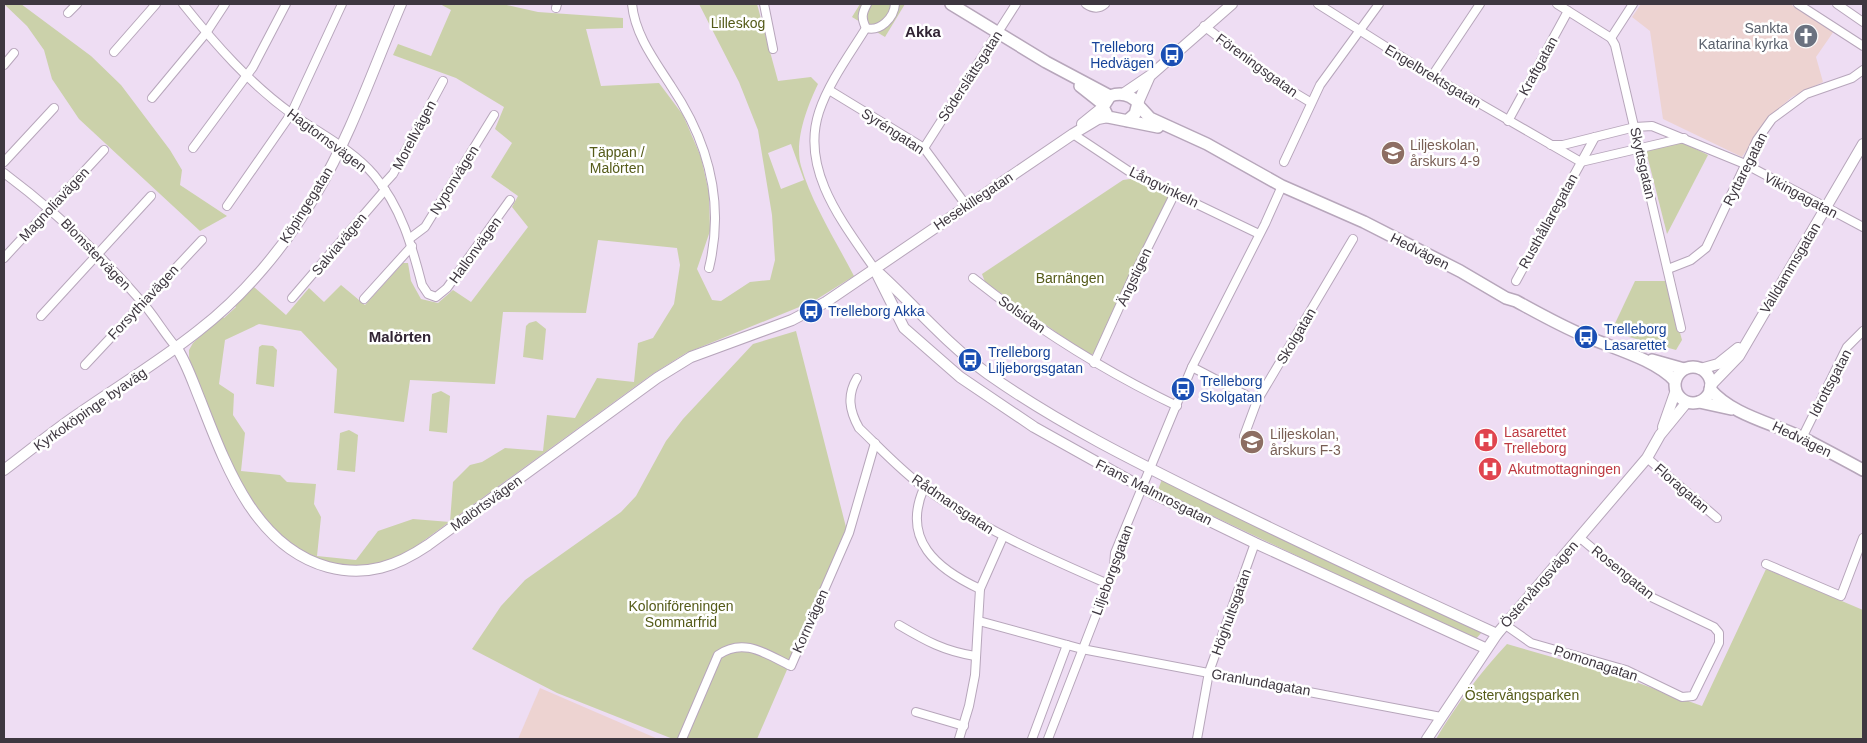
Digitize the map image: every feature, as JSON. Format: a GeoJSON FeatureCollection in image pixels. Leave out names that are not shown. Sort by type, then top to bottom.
{"type":"FeatureCollection","features":[{"type":"Feature","properties":{"kind":"main road","name":"Hedvägen"},"geometry":{"type":"LineString","coordinates":[[952,4],[1046,62],[1127,121],[1142,123],[1207,144]]}},
{"type":"Feature","properties":{"kind":"main road","name":"Hedvägen"},"geometry":{"type":"LineString","coordinates":[[1123,94],[1138,104],[1150,118],[1207,144],[1282,186],[1364,222],[1443,262],[1506,298],[1516,300],[1579,333],[1634,356],[1669,374],[1680,398],[1740,411]]}},
{"type":"Feature","properties":{"kind":"main road"},"geometry":{"type":"LineString","coordinates":[[1106,106],[1123,94]]}},
{"type":"Feature","properties":{"kind":"main road"},"geometry":{"type":"LineString","coordinates":[[1127,121],[1135,114],[1138,104]]}},
{"type":"Feature","properties":{"kind":"main road","name":"Hedvägen"},"geometry":{"type":"LineString","coordinates":[[1634,356],[1684,370],[1689,368],[1700,369],[1708,376],[1710,387],[1722,400],[1740,411],[1802,438],[1863,470]]}},
{"type":"Feature","properties":{"kind":"main road"},"geometry":{"type":"LineString","coordinates":[[1675,386],[1684,370]]}},
{"type":"Feature","properties":{"kind":"main road"},"geometry":{"type":"LineString","coordinates":[[1693,402],[1708,394],[1710,387]]}},
{"type":"Feature","properties":{"kind":"street"},"geometry":{"type":"LineString","coordinates":[[68,13],[77,4]]}},
{"type":"Feature","properties":{"kind":"street"},"geometry":{"type":"LineString","coordinates":[[114,52],[156,4]]}},
{"type":"Feature","properties":{"kind":"street","name":"Hagtornsvägen"},"geometry":{"type":"LineString","coordinates":[[184,4],[206,33],[246,75],[291,114],[340,146],[373,174],[403,221],[422,285],[428,294],[436,297]]}},
{"type":"Feature","properties":{"kind":"street"},"geometry":{"type":"LineString","coordinates":[[152,98],[206,33],[225,4]]}},
{"type":"Feature","properties":{"kind":"street"},"geometry":{"type":"LineString","coordinates":[[193,148],[246,75],[286,4]]}},
{"type":"Feature","properties":{"kind":"street"},"geometry":{"type":"LineString","coordinates":[[227,206],[291,114],[342,4]]}},
{"type":"Feature","properties":{"kind":"street","name":"Köpingegatan"},"geometry":{"type":"LineString","coordinates":[[176,347],[199,331],[230,303],[279,247],[316,194],[340,146],[401,4]]}},
{"type":"Feature","properties":{"kind":"street"},"geometry":{"type":"LineString","coordinates":[[632,4],[651,57],[688,112],[709,163],[714,191],[715,217],[709,268]]}},
{"type":"Feature","properties":{"kind":"street"},"geometry":{"type":"LineString","coordinates":[[764,4],[773,49]]}},
{"type":"Feature","properties":{"kind":"street"},"geometry":{"type":"LineString","coordinates":[[867,4],[862,12],[866,28],[873,30],[882,26],[895,4]]}},
{"type":"Feature","properties":{"kind":"street","name":"Söderslättsgatan"},"geometry":{"type":"LineString","coordinates":[[924,148],[1016,4]]}},
{"type":"Feature","properties":{"kind":"street"},"geometry":{"type":"LineString","coordinates":[[1086,4],[1092,8],[1099,8],[1105,4]]}},
{"type":"Feature","properties":{"kind":"street"},"geometry":{"type":"LineString","coordinates":[[1123,94],[1151,75],[1204,26],[1232,4]]}},
{"type":"Feature","properties":{"kind":"street","name":"Engelbrektsgatan"},"geometry":{"type":"LineString","coordinates":[[1318,4],[1432,76],[1580,162]]}},
{"type":"Feature","properties":{"kind":"street"},"geometry":{"type":"LineString","coordinates":[[1284,162],[1310,102],[1379,4]]}},
{"type":"Feature","properties":{"kind":"street"},"geometry":{"type":"LineString","coordinates":[[1432,76],[1480,4]]}},
{"type":"Feature","properties":{"kind":"street"},"geometry":{"type":"LineString","coordinates":[[1557,4],[1611,38],[1633,4]]}},
{"type":"Feature","properties":{"kind":"street"},"geometry":{"type":"LineString","coordinates":[[1798,4],[1863,46]]}},
{"type":"Feature","properties":{"kind":"street"},"geometry":{"type":"LineString","coordinates":[[1837,4],[1863,22]]}},
{"type":"Feature","properties":{"kind":"street","name":"Kraftgatan"},"geometry":{"type":"LineString","coordinates":[[1508,121],[1568,11]]}},
{"type":"Feature","properties":{"kind":"street","name":"Föreningsgatan"},"geometry":{"type":"LineString","coordinates":[[1204,26],[1257,68],[1310,102]]}},
{"type":"Feature","properties":{"kind":"street","name":"Frans Malmrosgatan"},"geometry":{"type":"LineString","coordinates":[[866,28],[829,90],[819,112],[814,141],[816,167],[826,191],[874,268],[904,328],[928,351],[990,398],[1034,427],[1143,488],[1255,543],[1485,648]]}},
{"type":"Feature","properties":{"kind":"street","name":"Skyttsgatan"},"geometry":{"type":"LineString","coordinates":[[1611,38],[1615,45],[1682,328]]}},
{"type":"Feature","properties":{"kind":"street"},"geometry":{"type":"LineString","coordinates":[[4,65],[14,53]]}},
{"type":"Feature","properties":{"kind":"street","name":"Ryttaregatan"},"geometry":{"type":"LineString","coordinates":[[1668,270],[1700,255],[1706,248],[1757,140],[1772,120],[1791,103],[1822,86],[1852,78],[1863,70]]}},
{"type":"Feature","properties":{"kind":"street"},"geometry":{"type":"LineString","coordinates":[[1138,104],[1151,75]]}},
{"type":"Feature","properties":{"kind":"street","name":"Morellvägen"},"geometry":{"type":"LineString","coordinates":[[383,188],[393,174],[443,81]]}},
{"type":"Feature","properties":{"kind":"street","name":"Syréngatan"},"geometry":{"type":"LineString","coordinates":[[829,90],[924,148],[966,205]]}},
{"type":"Feature","properties":{"kind":"street","name":"Hesekillegatan"},"geometry":{"type":"LineString","coordinates":[[874,268],[1073,134],[1094,112],[1106,106]]}},
{"type":"Feature","properties":{"kind":"street"},"geometry":{"type":"LineString","coordinates":[[4,162],[54,108]]}},
{"type":"Feature","properties":{"kind":"street","name":"Nyponvägen"},"geometry":{"type":"LineString","coordinates":[[364,299],[410,242],[425,227],[494,115]]}},
{"type":"Feature","properties":{"kind":"street","name":"Vikingagatan"},"geometry":{"type":"LineString","coordinates":[[1634,127],[1652,126],[1745,164],[1825,209],[1863,227]]}},
{"type":"Feature","properties":{"kind":"street"},"geometry":{"type":"LineString","coordinates":[[1551,145],[1563,145],[1634,127]]}},
{"type":"Feature","properties":{"kind":"street","name":"Långvinkeln"},"geometry":{"type":"LineString","coordinates":[[1073,134],[1130,172],[1259,234]]}},
{"type":"Feature","properties":{"kind":"street"},"geometry":{"type":"LineString","coordinates":[[1580,162],[1595,137]]}},
{"type":"Feature","properties":{"kind":"street"},"geometry":{"type":"LineString","coordinates":[[1580,162],[1684,138]]}},
{"type":"Feature","properties":{"kind":"street","name":"Valldammsgatan"},"geometry":{"type":"LineString","coordinates":[[1710,387],[1739,356],[1863,144]]}},
{"type":"Feature","properties":{"kind":"street","name":"Magnoliavägen"},"geometry":{"type":"LineString","coordinates":[[4,258],[104,150]]}},
{"type":"Feature","properties":{"kind":"street","name":"Rusthållaregatan"},"geometry":{"type":"LineString","coordinates":[[1516,280],[1580,162]]}},
{"type":"Feature","properties":{"kind":"street","name":"Blomstervägen"},"geometry":{"type":"LineString","coordinates":[[4,173],[50,208],[98,253],[143,303],[176,347]]}},
{"type":"Feature","properties":{"kind":"street","name":"Liljeborgsgatan"},"geometry":{"type":"LineString","coordinates":[[1048,739],[1108,584],[1114,566],[1115,554],[1192,367],[1282,186]]}},
{"type":"Feature","properties":{"kind":"street","name":"Salviavägen"},"geometry":{"type":"LineString","coordinates":[[292,298],[383,188]]}},
{"type":"Feature","properties":{"kind":"street","name":"Ängstigen"},"geometry":{"type":"LineString","coordinates":[[1094,363],[1132,279],[1175,193]]}},
{"type":"Feature","properties":{"kind":"street"},"geometry":{"type":"LineString","coordinates":[[41,316],[151,196]]}},
{"type":"Feature","properties":{"kind":"street","name":"Hallonvägen"},"geometry":{"type":"LineString","coordinates":[[436,297],[447,288],[510,200]]}},
{"type":"Feature","properties":{"kind":"street","name":"Skolgatan"},"geometry":{"type":"LineString","coordinates":[[1244,436],[1257,401],[1353,239]]}},
{"type":"Feature","properties":{"kind":"street","name":"Forsythiavägen"},"geometry":{"type":"LineString","coordinates":[[85,365],[202,240]]}},
{"type":"Feature","properties":{"kind":"street","name":"Frans Malmrosgatan"},"geometry":{"type":"LineString","coordinates":[[874,268],[943,338],[988,374],[1086,436],[1496,634]]}},
{"type":"Feature","properties":{"kind":"street","name":"Malörtsvägen"},"geometry":{"type":"LineString","coordinates":[[176,347],[187,368],[227,464],[263,525],[294,553],[313,563],[336,569],[360,571],[388,567],[407,559],[657,378],[692,357],[811,311],[874,268]]}},
{"type":"Feature","properties":{"kind":"street","name":"Solsidan"},"geometry":{"type":"LineString","coordinates":[[973,278],[1038,326],[1094,363],[1177,406]]}},
{"type":"Feature","properties":{"kind":"street","name":"Idrottsgatan"},"geometry":{"type":"LineString","coordinates":[[1802,438],[1847,347],[1863,331]]}},
{"type":"Feature","properties":{"kind":"street"},"geometry":{"type":"LineString","coordinates":[[1700,369],[1722,362],[1751,335]]}},
{"type":"Feature","properties":{"kind":"street","name":"Kyrkoköpinge byaväg"},"geometry":{"type":"LineString","coordinates":[[4,470],[76,416],[176,347]]}},
{"type":"Feature","properties":{"kind":"street"},"geometry":{"type":"LineString","coordinates":[[1192,367],[1257,401]]}},
{"type":"Feature","properties":{"kind":"street","name":"Rådmansgatan"},"geometry":{"type":"LineString","coordinates":[[857,378],[851,389],[850,402],[853,417],[859,428],[924,488],[1003,537],[1108,584]]}},
{"type":"Feature","properties":{"kind":"street","name":"Östervångsvägen"},"geometry":{"type":"LineString","coordinates":[[1427,739],[1485,648],[1647,458],[1660,435],[1675,386]]}},
{"type":"Feature","properties":{"kind":"street","name":"Östervångsvägen"},"geometry":{"type":"LineString","coordinates":[[1660,435],[1693,402]]}},
{"type":"Feature","properties":{"kind":"street","name":"Kornvägen"},"geometry":{"type":"LineString","coordinates":[[682,739],[718,655],[729,647],[752,648],[791,666],[849,533],[875,443]]}},
{"type":"Feature","properties":{"kind":"street","name":"Floragatan"},"geometry":{"type":"LineString","coordinates":[[1647,458],[1717,518]]}},
{"type":"Feature","properties":{"kind":"street"},"geometry":{"type":"LineString","coordinates":[[924,488],[918,501],[916,520],[921,541],[931,556],[946,570],[980,589]]}},
{"type":"Feature","properties":{"kind":"street"},"geometry":{"type":"LineString","coordinates":[[960,739],[975,676],[980,589],[1003,537]]}},
{"type":"Feature","properties":{"kind":"street","name":"Rosengatan"},"geometry":{"type":"LineString","coordinates":[[1580,537],[1649,596],[1714,627],[1719,633],[1719,643],[1695,694],[1690,698]]}},
{"type":"Feature","properties":{"kind":"street"},"geometry":{"type":"LineString","coordinates":[[1766,564],[1841,596],[1863,538]]}},
{"type":"Feature","properties":{"kind":"street","name":"Höghultsgatan"},"geometry":{"type":"LineString","coordinates":[[1197,739],[1209,672],[1255,543]]}},
{"type":"Feature","properties":{"kind":"street","name":"Granlundagatan"},"geometry":{"type":"LineString","coordinates":[[979,621],[1082,649],[1440,717]]}},
{"type":"Feature","properties":{"kind":"street","name":"Pomonagatan"},"geometry":{"type":"LineString","coordinates":[[1504,624],[1530,643],[1626,670],[1682,697],[1690,698]]}},
{"type":"Feature","properties":{"kind":"street"},"geometry":{"type":"LineString","coordinates":[[899,625],[928,642],[949,651],[975,656]]}},
{"type":"Feature","properties":{"kind":"street"},"geometry":{"type":"LineString","coordinates":[[1032,739],[1067,645]]}},
{"type":"Feature","properties":{"kind":"street"},"geometry":{"type":"LineString","coordinates":[[916,712],[964,726]]}},
{"type":"Feature","properties":{"kind":"shaded area"},"geometry":{"type":"Polygon","coordinates":[[[1641,4],[1790,4],[1834,31],[1816,57],[1823,82],[1792,97],[1769,117],[1742,157],[1663,119],[1650,31],[1632,17],[1641,4]]]}},
{"type":"Feature","properties":{"kind":"shaded area"},"geometry":{"type":"Polygon","coordinates":[[[540,688],[658,739],[518,739],[540,688]]]}},
{"type":"Feature","properties":{"kind":"green space"},"geometry":{"type":"Polygon","coordinates":[[[4,4],[21,4],[91,56],[121,85],[170,150],[182,170],[180,185],[227,216],[200,231],[79,119],[52,79],[44,50],[27,26],[4,4]]]}},
{"type":"Feature","properties":{"kind":"green space"},"geometry":{"type":"Polygon","coordinates":[[[440,4],[502,4],[538,12],[623,18],[623,28],[586,29],[601,86],[659,83],[683,115],[701,157],[709,193],[710,231],[697,269],[712,300],[721,301],[750,282],[770,280],[775,260],[772,215],[758,130],[739,82],[699,4],[757,4],[778,81],[811,77],[818,84],[806,113],[800,135],[799,156],[805,180],[811,194],[854,276],[814,301],[686,353],[651,375],[450,521],[453,482],[470,465],[482,462],[505,448],[543,451],[547,415],[575,418],[597,378],[634,382],[638,343],[653,338],[674,304],[680,265],[677,248],[598,240],[586,313],[503,312],[495,384],[410,380],[404,422],[334,413],[337,369],[301,331],[259,324],[225,340],[219,384],[234,394],[233,415],[245,433],[241,471],[280,475],[287,482],[316,484],[314,504],[321,517],[317,556],[356,560],[378,531],[413,519],[449,522],[404,555],[371,565],[340,565],[314,558],[291,544],[271,525],[254,502],[226,451],[194,379],[189,359],[189,350],[193,343],[222,316],[224,318],[236,307],[234,305],[254,287],[286,315],[309,288],[324,302],[341,285],[365,305],[403,263],[408,263],[411,281],[421,299],[438,303],[453,290],[471,302],[528,227],[512,207],[518,196],[491,177],[512,143],[495,129],[504,107],[456,78],[393,55],[398,44],[431,56],[451,10],[440,4]],[[791,144],[768,153],[781,189],[804,180],[791,144]]]}},
{"type":"Feature","properties":{"kind":"green space"},"geometry":{"type":"Polygon","coordinates":[[[860,4],[905,4],[885,37],[852,17],[860,4]]]}},
{"type":"Feature","properties":{"kind":"green space"},"geometry":{"type":"Polygon","coordinates":[[[1682,142],[1708,155],[1667,234],[1646,151],[1682,142]]]}},
{"type":"Feature","properties":{"kind":"green space","name":"Barnängen"},"geometry":{"type":"Polygon","coordinates":[[[1137,178],[1168,193],[1169,197],[1130,273],[1095,352],[1090,356],[985,282],[982,274],[1123,180],[1137,178]]]}},
{"type":"Feature","properties":{"kind":"green space"},"geometry":{"type":"Polygon","coordinates":[[[1635,281],[1666,281],[1682,340],[1676,350],[1611,332],[1635,281]]]}},
{"type":"Feature","properties":{"kind":"green space"},"geometry":{"type":"Polygon","coordinates":[[[536,321],[546,329],[543,360],[523,357],[526,326],[536,321]]]}},
{"type":"Feature","properties":{"kind":"green space","name":"Koloniföreningen Sommarfrid"},"geometry":{"type":"Polygon","coordinates":[[[796,331],[847,531],[757,739],[673,739],[557,693],[472,649],[501,606],[525,580],[621,512],[636,496],[666,441],[683,419],[753,344],[796,331]]]}},
{"type":"Feature","properties":{"kind":"green space"},"geometry":{"type":"Polygon","coordinates":[[[262,345],[273,346],[277,350],[274,387],[256,384],[259,347],[262,345]]]}},
{"type":"Feature","properties":{"kind":"green space"},"geometry":{"type":"Polygon","coordinates":[[[441,391],[450,396],[447,433],[429,431],[432,394],[441,391]]]}},
{"type":"Feature","properties":{"kind":"green space"},"geometry":{"type":"Polygon","coordinates":[[[349,430],[358,435],[355,472],[337,470],[340,433],[349,430]]]}},
{"type":"Feature","properties":{"kind":"green space"},"geometry":{"type":"Polygon","coordinates":[[[1162,479],[1482,632],[1475,640],[1158,490],[1162,479]]]}},
{"type":"Feature","properties":{"kind":"green space","name":"Östervångsparken"},"geometry":{"type":"Polygon","coordinates":[[[1766,569],[1863,610],[1863,739],[1436,739],[1469,690],[1507,644],[1622,677],[1702,706],[1766,569]]]}},
{"type":"Feature","properties":{"kind":"place","name":"Sankta Katarina kyrka"},"geometry":{"type":"Point","coordinates":[1806,36]}},
{"type":"Feature","properties":{"kind":"place","name":"Trelleborg Hedvägen"},"geometry":{"type":"Point","coordinates":[1172,55]}},
{"type":"Feature","properties":{"kind":"place","name":"Liljeskolan, årskurs 4-9"},"geometry":{"type":"Point","coordinates":[1393,153]}},
{"type":"Feature","properties":{"kind":"place","name":"Trelleborg Akka"},"geometry":{"type":"Point","coordinates":[811,311]}},
{"type":"Feature","properties":{"kind":"place","name":"Trelleborg Lasarettet"},"geometry":{"type":"Point","coordinates":[1586,337]}},
{"type":"Feature","properties":{"kind":"place","name":"Trelleborg Liljeborgsgatan"},"geometry":{"type":"Point","coordinates":[970,360]}},
{"type":"Feature","properties":{"kind":"place","name":"Trelleborg Skolgatan"},"geometry":{"type":"Point","coordinates":[1183,389]}},
{"type":"Feature","properties":{"kind":"place","name":"Lasarettet Trelleborg"},"geometry":{"type":"Point","coordinates":[1486,440]}},
{"type":"Feature","properties":{"kind":"place","name":"Liljeskolan, årskurs F-3"},"geometry":{"type":"Point","coordinates":[1252,442]}},
{"type":"Feature","properties":{"kind":"place","name":"Akutmottagningen"},"geometry":{"type":"Point","coordinates":[1490,469]}},
{"type":"Feature","properties":{"kind":"district","name":"Akka"},"geometry":{"type":"Point","coordinates":[923,32]}},
{"type":"Feature","properties":{"kind":"district","name":"Malörten"},"geometry":{"type":"Point","coordinates":[400,337]}},
{"type":"Feature","properties":{"kind":"park label","name":"Lilleskog"},"geometry":{"type":"Point","coordinates":[738,23]}},
{"type":"Feature","properties":{"kind":"park label","name":"Täppan / Malörten"},"geometry":{"type":"Point","coordinates":[617,160]}}]}
